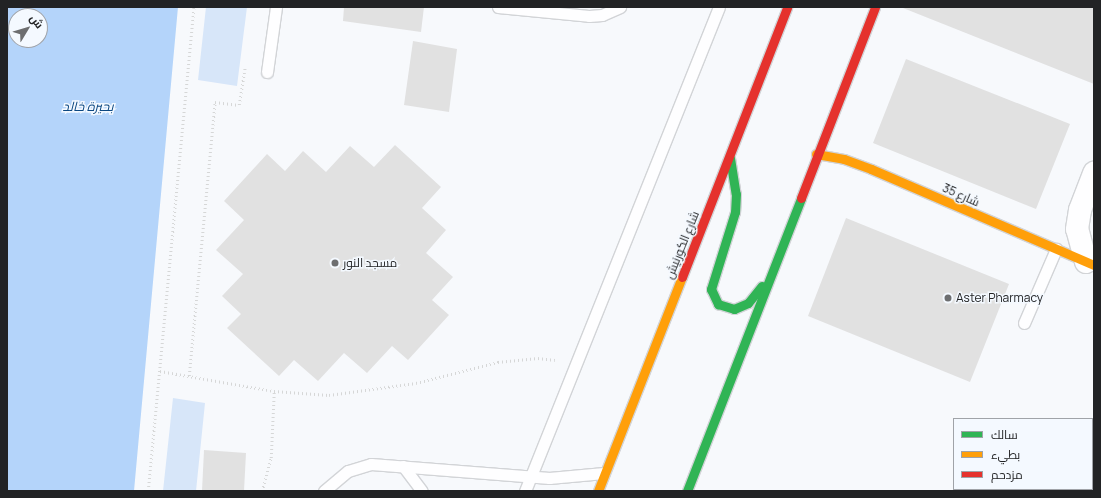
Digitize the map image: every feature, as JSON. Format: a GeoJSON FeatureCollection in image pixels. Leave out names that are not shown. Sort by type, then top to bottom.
{"type":"FeatureCollection","features":[{"type":"Feature","properties":{"kind":"main road","name":"شارع الكورنيش"},"geometry":{"type":"LineString","coordinates":[[598,491],[730,158],[787,7]]}},
{"type":"Feature","properties":{"kind":"main road"},"geometry":{"type":"LineString","coordinates":[[687,491],[816,154],[875,7]]}},
{"type":"Feature","properties":{"kind":"main road","name":"شارع 35"},"geometry":{"type":"LineString","coordinates":[[816,154],[864,166],[1090,264]]}},
{"type":"Feature","properties":{"kind":"main road"},"geometry":{"type":"LineString","coordinates":[[730,158],[736,194],[735,212],[712,280],[713,297],[726,308],[742,307],[758,292],[774,266]]}},
{"type":"Feature","properties":{"kind":"street"},"geometry":{"type":"LineString","coordinates":[[1090,264],[1077,229],[1080,210],[1094,174]]}},
{"type":"Feature","properties":{"kind":"lane"},"geometry":{"type":"LineString","coordinates":[[267,72],[276,7]]}},
{"type":"Feature","properties":{"kind":"lane"},"geometry":{"type":"LineString","coordinates":[[498,7],[589,16],[602,15],[620,7]]}},
{"type":"Feature","properties":{"kind":"lane"},"geometry":{"type":"LineString","coordinates":[[525,491],[578,363],[718,7]]}},
{"type":"Feature","properties":{"kind":"lane"},"geometry":{"type":"LineString","coordinates":[[1024,323],[1056,250]]}},
{"type":"Feature","properties":{"kind":"lane"},"geometry":{"type":"LineString","coordinates":[[324,491],[359,466],[403,466],[568,478],[604,473]]}},
{"type":"Feature","properties":{"kind":"lane"},"geometry":{"type":"LineString","coordinates":[[403,466],[422,491]]}},
{"type":"Feature","properties":{"kind":"path"},"geometry":{"type":"LineString","coordinates":[[148,491],[194,7]]}},
{"type":"Feature","properties":{"kind":"path"},"geometry":{"type":"LineString","coordinates":[[189,376],[215,102],[239,105],[246,60]]}},
{"type":"Feature","properties":{"kind":"path"},"geometry":{"type":"LineString","coordinates":[[160,371],[274,391],[356,393],[451,376],[498,362],[538,358],[578,363]]}},
{"type":"Feature","properties":{"kind":"path"},"geometry":{"type":"LineString","coordinates":[[262,491],[271,458],[274,391]]}},
{"type":"Feature","properties":{"kind":"shaded area"},"geometry":{"type":"Polygon","coordinates":[[[206,7],[247,7],[237,86],[198,80],[206,7]]]}},
{"type":"Feature","properties":{"kind":"shaded area"},"geometry":{"type":"Polygon","coordinates":[[[173,398],[205,403],[196,491],[163,491],[173,398]]]}},
{"type":"Feature","properties":{"kind":"water","name":"بحيرة خالد"},"geometry":{"type":"Polygon","coordinates":[[[7,7],[178,7],[134,491],[7,491],[7,7]]]}},
{"type":"Feature","properties":{"kind":"building"},"geometry":{"type":"Polygon","coordinates":[[[344,7],[424,7],[421,32],[343,21],[344,7]]]}},
{"type":"Feature","properties":{"kind":"building"},"geometry":{"type":"Polygon","coordinates":[[[1094,7],[1094,84],[903,8],[1094,7]]]}},
{"type":"Feature","properties":{"kind":"building"},"geometry":{"type":"Polygon","coordinates":[[[413,41],[457,49],[449,112],[404,105],[413,41]]]}},
{"type":"Feature","properties":{"kind":"building"},"geometry":{"type":"Polygon","coordinates":[[[906,59],[1070,124],[1036,209],[873,143],[906,59]]]}},
{"type":"Feature","properties":{"kind":"building","name":"مسجد النور"},"geometry":{"type":"Polygon","coordinates":[[[395,145],[441,187],[422,208],[446,230],[426,253],[453,277],[432,300],[449,315],[408,360],[392,346],[367,373],[344,353],[318,381],[294,360],[279,376],[227,328],[241,314],[222,296],[243,274],[216,250],[244,220],[224,201],[267,154],[285,171],[303,151],[326,172],[350,146],[374,167],[395,145]]]}},
{"type":"Feature","properties":{"kind":"building"},"geometry":{"type":"Polygon","coordinates":[[[846,218],[1009,284],[970,382],[808,316],[846,218]]]}},
{"type":"Feature","properties":{"kind":"building"},"geometry":{"type":"Polygon","coordinates":[[[204,450],[246,453],[244,491],[202,491],[204,450]]]}},
{"type":"Feature","properties":{"kind":"traffic: fast"},"geometry":{"type":"LineString","coordinates":[[730,158],[736,194],[735,212],[711,289],[718,304],[734,309],[748,303],[762,286]]}},
{"type":"Feature","properties":{"kind":"traffic: fast"},"geometry":{"type":"LineString","coordinates":[[687,491],[801,198]]}},
{"type":"Feature","properties":{"kind":"traffic: slow"},"geometry":{"type":"LineString","coordinates":[[816,154],[844,159],[871,169],[1094,265]]}},
{"type":"Feature","properties":{"kind":"traffic: slow"},"geometry":{"type":"LineString","coordinates":[[598,491],[682,277]]}},
{"type":"Feature","properties":{"kind":"traffic: jam"},"geometry":{"type":"LineString","coordinates":[[682,277],[787,7]]}},
{"type":"Feature","properties":{"kind":"traffic: jam"},"geometry":{"type":"LineString","coordinates":[[801,198],[875,7]]}},
{"type":"Feature","properties":{"kind":"place","name":"مسجد النور"},"geometry":{"type":"Point","coordinates":[335,263]}},
{"type":"Feature","properties":{"kind":"place","name":"Aster Pharmacy"},"geometry":{"type":"Point","coordinates":[948,298]}}]}
